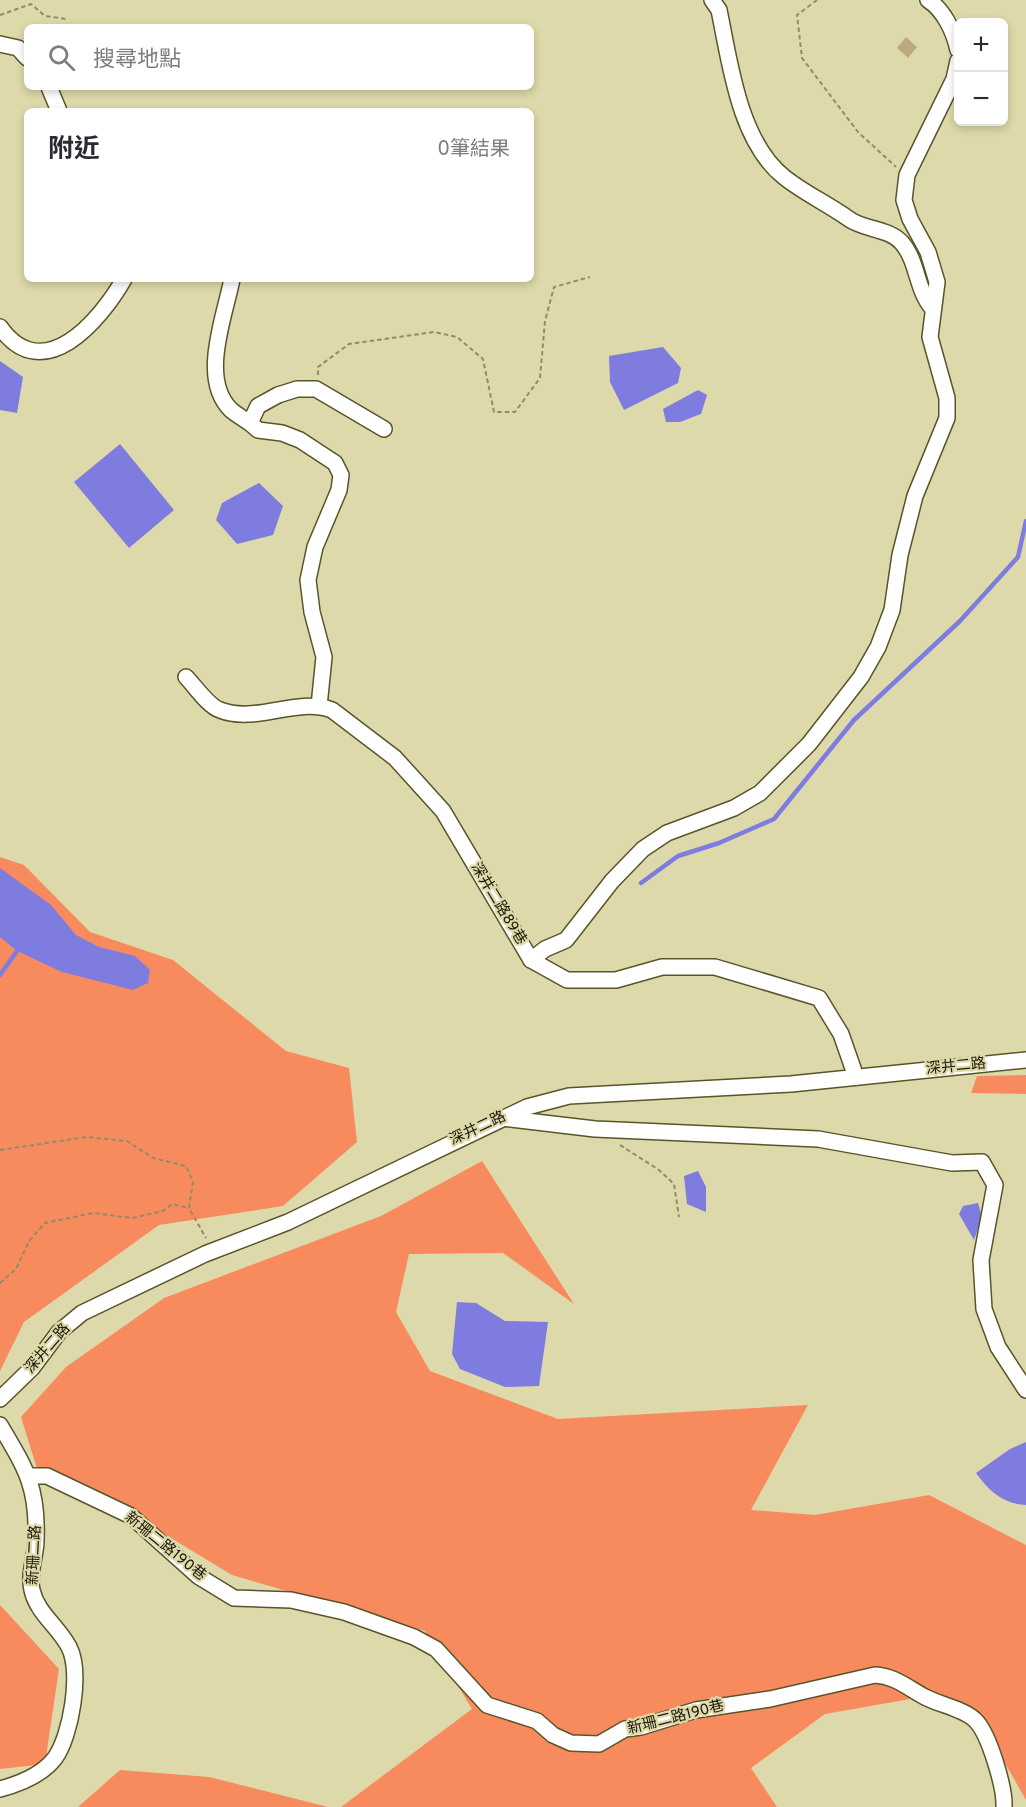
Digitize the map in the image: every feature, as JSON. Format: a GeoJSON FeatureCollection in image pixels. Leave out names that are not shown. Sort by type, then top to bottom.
{"type":"FeatureCollection","features":[{"type":"Feature","properties":{"kind":"street"},"geometry":{"type":"LineString","coordinates":[[712,0],[719,10],[739,104],[760,151],[782,176],[800,188],[860,226],[892,235],[902,243],[915,264],[925,300],[932,308]]}},
{"type":"Feature","properties":{"kind":"street"},"geometry":{"type":"LineString","coordinates":[[928,0],[934,4],[954,34]]}},
{"type":"Feature","properties":{"kind":"street"},"geometry":{"type":"LineString","coordinates":[[0,44],[18,48],[24,55]]}},
{"type":"Feature","properties":{"kind":"street"},"geometry":{"type":"LineString","coordinates":[[531,960],[545,949],[566,940],[579,928],[612,881],[643,849],[667,833],[734,808],[760,793],[809,744],[861,676],[878,647],[892,610],[900,555],[915,496],[947,418],[947,398],[930,337],[937,282],[928,252],[910,219],[904,200],[906,175],[956,72]]}},
{"type":"Feature","properties":{"kind":"street"},"geometry":{"type":"LineString","coordinates":[[50,90],[58,108]]}},
{"type":"Feature","properties":{"kind":"street"},"geometry":{"type":"LineString","coordinates":[[0,327],[19,347],[39,353],[52,351],[74,338],[103,313],[122,282]]}},
{"type":"Feature","properties":{"kind":"street"},"geometry":{"type":"LineString","coordinates":[[186,677],[219,710],[246,714],[319,706],[324,657],[312,612],[308,580],[315,547],[339,490],[341,475],[334,463],[300,440],[282,433],[258,430],[229,408],[217,383],[214,360],[231,282]]}},
{"type":"Feature","properties":{"kind":"street"},"geometry":{"type":"LineString","coordinates":[[250,423],[258,406],[278,395],[297,389],[316,389],[384,429]]}},
{"type":"Feature","properties":{"kind":"street","name":"深井二路89巷"},"geometry":{"type":"LineString","coordinates":[[319,706],[332,710],[395,758],[443,811],[531,960],[567,980],[616,980],[662,967],[715,968],[819,998],[841,1034],[856,1077]]}},
{"type":"Feature","properties":{"kind":"street","name":"深井二路"},"geometry":{"type":"LineString","coordinates":[[0,1399],[32,1368],[59,1332],[82,1313],[213,1251],[288,1222],[526,1107],[569,1096],[791,1084],[1026,1060]]}},
{"type":"Feature","properties":{"kind":"street"},"geometry":{"type":"LineString","coordinates":[[502,1118],[596,1129],[818,1139],[952,1162],[982,1162],[995,1185],[981,1260],[984,1309],[998,1347],[1026,1390]]}},
{"type":"Feature","properties":{"kind":"street","name":"新珊二路"},"geometry":{"type":"LineString","coordinates":[[0,1425],[29,1476],[37,1510],[31,1588],[37,1607],[70,1649],[75,1669],[67,1733],[55,1758],[19,1784],[0,1789]]}},
{"type":"Feature","properties":{"kind":"street","name":"新珊二路190巷"},"geometry":{"type":"LineString","coordinates":[[29,1476],[47,1476],[131,1516],[198,1576],[234,1598],[291,1600],[344,1612],[414,1637],[436,1649],[487,1705],[537,1721],[553,1735],[571,1743],[599,1744],[625,1729],[641,1727],[696,1710],[770,1699],[875,1675],[888,1676],[926,1698],[974,1719],[987,1741],[1003,1790],[1004,1807]]}},
{"type":"Feature","properties":{"kind":"path"},"geometry":{"type":"LineString","coordinates":[[817,0],[797,15],[802,58],[858,132],[906,175]]}},
{"type":"Feature","properties":{"kind":"path"},"geometry":{"type":"LineString","coordinates":[[0,15],[31,4],[45,16],[66,19]]}},
{"type":"Feature","properties":{"kind":"path"},"geometry":{"type":"LineString","coordinates":[[316,389],[318,367],[349,344],[434,332],[457,337],[483,359],[494,412],[515,412],[540,378],[545,321],[554,287],[590,277]]}},
{"type":"Feature","properties":{"kind":"path"},"geometry":{"type":"LineString","coordinates":[[596,1129],[659,1170],[674,1184],[679,1217]]}},
{"type":"Feature","properties":{"kind":"path"},"geometry":{"type":"LineString","coordinates":[[0,1150],[87,1137],[128,1141],[153,1158],[186,1166],[193,1182],[189,1208],[213,1251]]}},
{"type":"Feature","properties":{"kind":"path"},"geometry":{"type":"LineString","coordinates":[[0,1283],[16,1269],[29,1241],[45,1222],[93,1213],[132,1218],[163,1210],[172,1204],[189,1208]]}},
{"type":"Feature","properties":{"kind":"shaded area"},"geometry":{"type":"Polygon","coordinates":[[[663,347],[681,368],[678,383],[624,410],[610,382],[609,356],[663,347]]]}},
{"type":"Feature","properties":{"kind":"shaded area"},"geometry":{"type":"Polygon","coordinates":[[[0,361],[23,377],[17,413],[0,410],[0,361]]]}},
{"type":"Feature","properties":{"kind":"shaded area"},"geometry":{"type":"Polygon","coordinates":[[[698,390],[707,395],[701,414],[680,422],[666,422],[663,409],[698,390]]]}},
{"type":"Feature","properties":{"kind":"shaded area"},"geometry":{"type":"Polygon","coordinates":[[[120,444],[174,510],[129,548],[74,482],[120,444]]]}},
{"type":"Feature","properties":{"kind":"shaded area"},"geometry":{"type":"Polygon","coordinates":[[[259,483],[283,506],[273,535],[237,544],[216,520],[222,503],[259,483]]]}},
{"type":"Feature","properties":{"kind":"shaded area"},"geometry":{"type":"Polygon","coordinates":[[[0,857],[24,865],[90,932],[173,960],[286,1051],[349,1068],[357,1142],[283,1206],[159,1225],[24,1322],[0,1371],[0,857]]]}},
{"type":"Feature","properties":{"kind":"shaded area"},"geometry":{"type":"Polygon","coordinates":[[[0,868],[51,905],[76,935],[99,947],[135,956],[150,970],[148,983],[133,990],[62,972],[17,951],[0,937],[0,868]]]}},
{"type":"Feature","properties":{"kind":"shaded area"},"geometry":{"type":"Polygon","coordinates":[[[1026,1075],[1026,1094],[971,1093],[977,1076],[1026,1075]]]}},
{"type":"Feature","properties":{"kind":"shaded area"},"geometry":{"type":"Polygon","coordinates":[[[482,1161],[574,1304],[503,1253],[409,1254],[396,1312],[430,1371],[558,1419],[808,1405],[751,1510],[815,1515],[929,1495],[1026,1545],[1026,1800],[985,1728],[916,1698],[825,1714],[751,1768],[777,1807],[341,1807],[472,1709],[425,1631],[232,1575],[108,1500],[38,1472],[21,1417],[66,1367],[164,1298],[381,1216],[482,1161]]]}},
{"type":"Feature","properties":{"kind":"shaded area"},"geometry":{"type":"Polygon","coordinates":[[[698,1171],[706,1187],[706,1212],[687,1204],[684,1176],[698,1171]]]}},
{"type":"Feature","properties":{"kind":"shaded area"},"geometry":{"type":"Polygon","coordinates":[[[978,1203],[982,1217],[974,1240],[959,1214],[963,1206],[978,1203]]]}},
{"type":"Feature","properties":{"kind":"shaded area"},"geometry":{"type":"Polygon","coordinates":[[[457,1302],[476,1303],[505,1321],[548,1322],[539,1386],[505,1387],[460,1369],[452,1354],[457,1302]]]}},
{"type":"Feature","properties":{"kind":"shaded area"},"geometry":{"type":"Polygon","coordinates":[[[1026,1442],[1026,1505],[1010,1502],[997,1495],[976,1473],[1010,1449],[1026,1442]]]}},
{"type":"Feature","properties":{"kind":"shaded area"},"geometry":{"type":"Polygon","coordinates":[[[0,1605],[59,1669],[45,1764],[0,1769],[0,1605]]]}},
{"type":"Feature","properties":{"kind":"shaded area"},"geometry":{"type":"Polygon","coordinates":[[[120,1770],[209,1777],[328,1807],[78,1807],[120,1770]]]}},
{"type":"Feature","properties":{"kind":"building"},"geometry":{"type":"Polygon","coordinates":[[[906,37],[917,47],[908,58],[897,48],[906,37]]]}},
{"type":"Feature","properties":{"kind":"waterway"},"geometry":{"type":"LineString","coordinates":[[641,883],[678,856],[719,843],[774,819],[854,720],[960,621],[1018,557],[1026,521]]}},
{"type":"Feature","properties":{"kind":"waterway"},"geometry":{"type":"LineString","coordinates":[[0,975],[17,951]]}}]}
